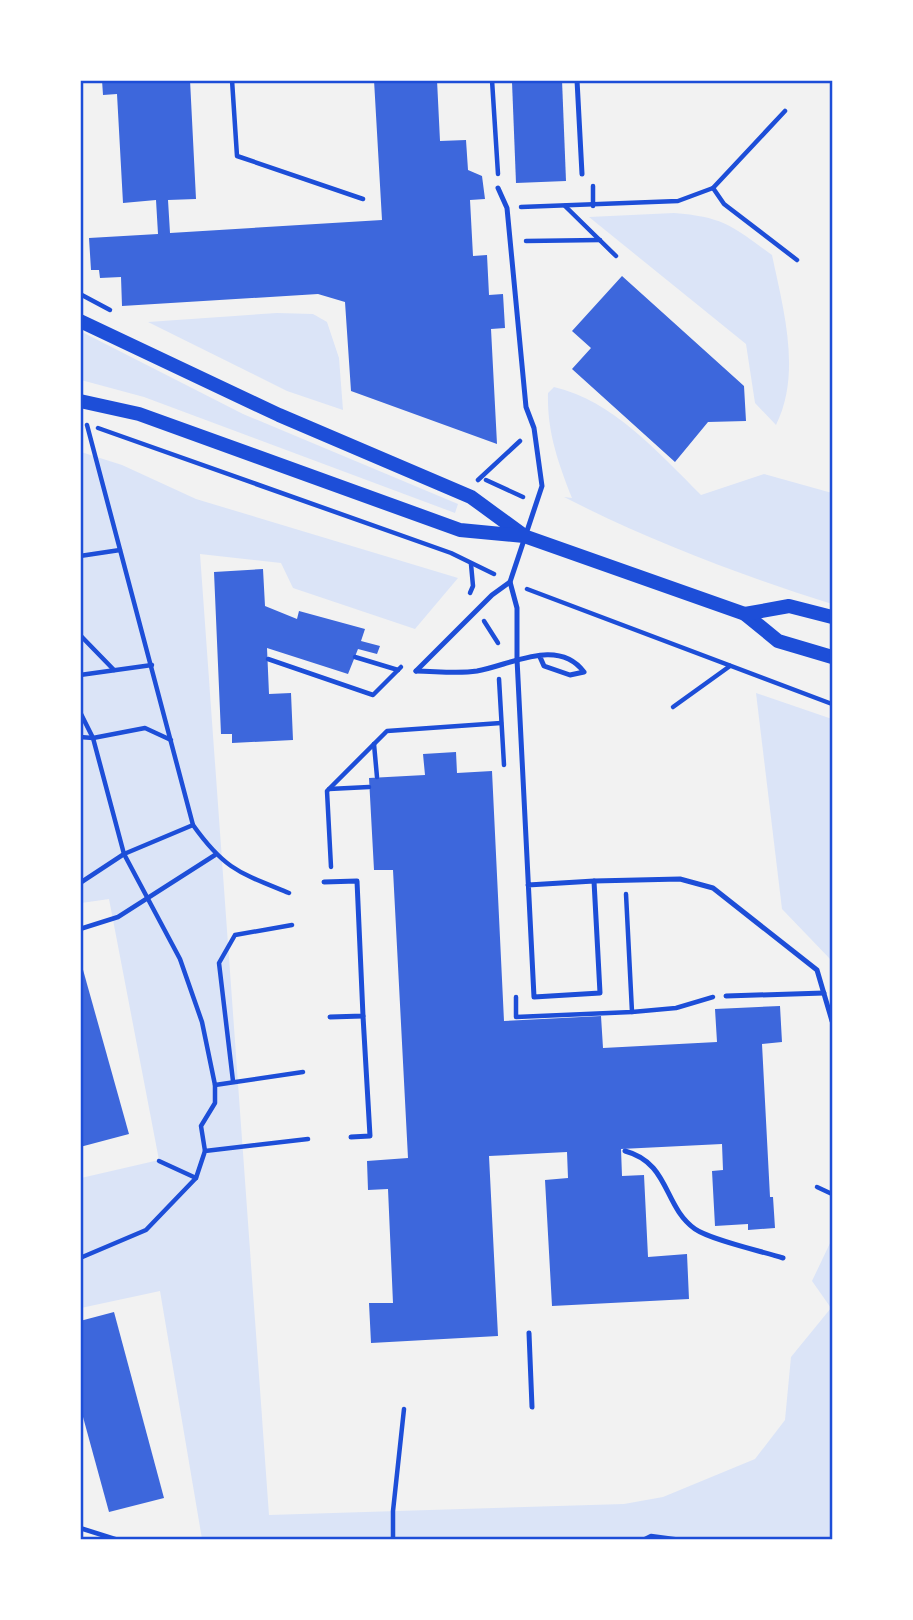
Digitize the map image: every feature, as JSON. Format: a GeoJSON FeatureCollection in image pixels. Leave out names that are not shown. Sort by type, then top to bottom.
{"type":"FeatureCollection","features":[{"type":"Feature","properties":{"kind":"main road"},"geometry":{"type":"LineString","coordinates":[[80,321],[279,415],[471,497],[524,536]]}},
{"type":"Feature","properties":{"kind":"main road"},"geometry":{"type":"LineString","coordinates":[[80,401],[139,414],[460,530],[524,536],[745,614],[778,641],[832,657]]}},
{"type":"Feature","properties":{"kind":"main road"},"geometry":{"type":"LineString","coordinates":[[745,614],[789,606],[832,617]]}},
{"type":"Feature","properties":{"kind":"lane"},"geometry":{"type":"LineString","coordinates":[[577,80],[582,174]]}},
{"type":"Feature","properties":{"kind":"lane"},"geometry":{"type":"LineString","coordinates":[[498,188],[507,208],[526,407],[534,428],[542,486],[510,582],[517,608],[517,659],[534,997],[600,993],[594,881]]}},
{"type":"Feature","properties":{"kind":"lane"},"geometry":{"type":"LineString","coordinates":[[510,582],[492,595],[416,671],[473,672],[517,659],[553,654],[576,662],[584,672],[570,676],[544,666],[540,657]]}},
{"type":"Feature","properties":{"kind":"lane"},"geometry":{"type":"LineString","coordinates":[[528,885],[680,879],[713,888],[817,970],[832,1021]]}},
{"type":"Feature","properties":{"kind":"lane"},"geometry":{"type":"LineString","coordinates":[[324,882],[357,881],[370,1136],[351,1137]]}},
{"type":"Feature","properties":{"kind":"lane"},"geometry":{"type":"LineString","coordinates":[[726,996],[824,993]]}},
{"type":"Feature","properties":{"kind":"lane"},"geometry":{"type":"LineString","coordinates":[[330,1017],[363,1016]]}},
{"type":"Feature","properties":{"kind":"lane"},"geometry":{"type":"LineString","coordinates":[[625,1151],[640,1155],[663,1179],[677,1213],[696,1230],[783,1258]]}},
{"type":"Feature","properties":{"kind":"lane"},"geometry":{"type":"LineString","coordinates":[[528,1334],[531,1407]]}},
{"type":"Feature","properties":{"kind":"path"},"geometry":{"type":"LineString","coordinates":[[232,80],[237,156],[363,199]]}},
{"type":"Feature","properties":{"kind":"path"},"geometry":{"type":"LineString","coordinates":[[492,80],[498,188]]}},
{"type":"Feature","properties":{"kind":"path"},"geometry":{"type":"LineString","coordinates":[[507,208],[678,201],[713,188],[785,111]]}},
{"type":"Feature","properties":{"kind":"path"},"geometry":{"type":"LineString","coordinates":[[593,182],[593,206]]}},
{"type":"Feature","properties":{"kind":"path"},"geometry":{"type":"LineString","coordinates":[[713,188],[724,204],[797,260]]}},
{"type":"Feature","properties":{"kind":"path"},"geometry":{"type":"LineString","coordinates":[[565,206],[617,256]]}},
{"type":"Feature","properties":{"kind":"path"},"geometry":{"type":"LineString","coordinates":[[511,242],[600,240]]}},
{"type":"Feature","properties":{"kind":"path"},"geometry":{"type":"LineString","coordinates":[[80,423],[452,553],[510,582],[832,704]]}},
{"type":"Feature","properties":{"kind":"path"},"geometry":{"type":"LineString","coordinates":[[87,425],[193,825],[215,855],[239,872],[289,893]]}},
{"type":"Feature","properties":{"kind":"path"},"geometry":{"type":"LineString","coordinates":[[479,477],[534,428]]}},
{"type":"Feature","properties":{"kind":"path"},"geometry":{"type":"LineString","coordinates":[[80,556],[120,550]]}},
{"type":"Feature","properties":{"kind":"path"},"geometry":{"type":"LineString","coordinates":[[80,635],[115,670]]}},
{"type":"Feature","properties":{"kind":"path"},"geometry":{"type":"LineString","coordinates":[[355,657],[398,670]]}},
{"type":"Feature","properties":{"kind":"path"},"geometry":{"type":"LineString","coordinates":[[268,659],[373,695]]}},
{"type":"Feature","properties":{"kind":"path"},"geometry":{"type":"LineString","coordinates":[[80,675],[152,665]]}},
{"type":"Feature","properties":{"kind":"path"},"geometry":{"type":"LineString","coordinates":[[673,706],[730,665]]}},
{"type":"Feature","properties":{"kind":"path"},"geometry":{"type":"LineString","coordinates":[[80,712],[93,738],[124,854],[180,958],[202,1022],[215,1085],[215,1103],[201,1126],[205,1150],[196,1178],[146,1230],[80,1258]]}},
{"type":"Feature","properties":{"kind":"path"},"geometry":{"type":"LineString","coordinates":[[331,882],[328,789],[387,731],[501,723]]}},
{"type":"Feature","properties":{"kind":"path"},"geometry":{"type":"LineString","coordinates":[[80,737],[93,738],[145,728],[172,740]]}},
{"type":"Feature","properties":{"kind":"path"},"geometry":{"type":"LineString","coordinates":[[374,744],[377,777]]}},
{"type":"Feature","properties":{"kind":"path"},"geometry":{"type":"LineString","coordinates":[[328,789],[369,788]]}},
{"type":"Feature","properties":{"kind":"path"},"geometry":{"type":"LineString","coordinates":[[80,883],[124,854],[193,825]]}},
{"type":"Feature","properties":{"kind":"path"},"geometry":{"type":"LineString","coordinates":[[80,929],[117,917],[215,855]]}},
{"type":"Feature","properties":{"kind":"path"},"geometry":{"type":"LineString","coordinates":[[233,1081],[219,962],[234,934],[292,925]]}},
{"type":"Feature","properties":{"kind":"path"},"geometry":{"type":"LineString","coordinates":[[632,1012],[676,1008],[726,996]]}},
{"type":"Feature","properties":{"kind":"path"},"geometry":{"type":"LineString","coordinates":[[215,1085],[303,1072]]}},
{"type":"Feature","properties":{"kind":"path"},"geometry":{"type":"LineString","coordinates":[[205,1150],[308,1139]]}},
{"type":"Feature","properties":{"kind":"path"},"geometry":{"type":"LineString","coordinates":[[159,1161],[196,1178]]}},
{"type":"Feature","properties":{"kind":"path"},"geometry":{"type":"LineString","coordinates":[[817,1187],[832,1194]]}},
{"type":"Feature","properties":{"kind":"path"},"geometry":{"type":"LineString","coordinates":[[393,1539],[393,1511],[404,1409]]}},
{"type":"Feature","properties":{"kind":"path"},"geometry":{"type":"LineString","coordinates":[[80,1528],[118,1539]]}},
{"type":"Feature","properties":{"kind":"path"},"geometry":{"type":"LineString","coordinates":[[643,1539],[651,1536],[681,1539]]}},
{"type":"Feature","properties":{"kind":"shaded area"},"geometry":{"type":"Polygon","coordinates":[[[674,213],[716,220],[772,255],[785,318],[789,362],[784,405],[776,425],[755,403],[746,344],[589,217],[674,213]]]}},
{"type":"Feature","properties":{"kind":"shaded area"},"geometry":{"type":"Polygon","coordinates":[[[277,313],[313,314],[327,322],[339,358],[343,410],[287,391],[148,322],[277,313]]]}},
{"type":"Feature","properties":{"kind":"shaded area"},"geometry":{"type":"Polygon","coordinates":[[[80,331],[243,414],[458,504],[455,513],[144,397],[81,380],[80,331]]]}},
{"type":"Feature","properties":{"kind":"shaded area"},"geometry":{"type":"Polygon","coordinates":[[[554,387],[575,394],[615,416],[652,446],[701,495],[764,474],[832,493],[832,604],[696,556],[564,497],[572,498],[551,434],[548,393],[554,387]]]}},
{"type":"Feature","properties":{"kind":"shaded area"},"geometry":{"type":"Polygon","coordinates":[[[81,452],[122,465],[196,499],[458,578],[415,629],[293,588],[281,563],[200,554],[269,1515],[624,1504],[663,1497],[755,1459],[785,1420],[791,1357],[831,1308],[812,1281],[832,1239],[832,1539],[202,1539],[160,1291],[81,1308],[81,1178],[159,1160],[109,899],[81,903],[81,452]]]}},
{"type":"Feature","properties":{"kind":"shaded area"},"geometry":{"type":"Polygon","coordinates":[[[756,693],[832,719],[832,961],[782,909],[756,693]]]}},
{"type":"Feature","properties":{"kind":"building"},"geometry":{"type":"Polygon","coordinates":[[[102,80],[190,80],[196,199],[168,200],[170,233],[382,220],[374,80],[437,80],[440,141],[466,140],[468,170],[482,176],[485,199],[470,200],[473,256],[487,255],[489,295],[503,294],[505,328],[491,329],[497,444],[351,391],[345,302],[318,294],[122,306],[121,277],[100,278],[99,270],[91,270],[89,238],[158,234],[156,200],[123,203],[117,94],[103,95],[102,80]]]}},
{"type":"Feature","properties":{"kind":"building"},"geometry":{"type":"Polygon","coordinates":[[[562,80],[566,181],[516,183],[512,82],[562,80]]]}},
{"type":"Feature","properties":{"kind":"building"},"geometry":{"type":"Polygon","coordinates":[[[622,276],[744,386],[746,421],[708,422],[675,462],[572,369],[591,348],[572,331],[622,276]]]}},
{"type":"Feature","properties":{"kind":"building"},"geometry":{"type":"Polygon","coordinates":[[[263,569],[265,606],[297,619],[299,611],[365,629],[361,641],[380,646],[377,654],[358,649],[348,674],[267,648],[269,694],[291,693],[293,740],[232,743],[232,734],[221,734],[214,572],[263,569]]]}},
{"type":"Feature","properties":{"kind":"building"},"geometry":{"type":"Polygon","coordinates":[[[456,752],[457,773],[492,771],[504,1021],[601,1016],[603,1048],[717,1042],[715,1009],[780,1006],[782,1042],[762,1044],[770,1197],[773,1197],[775,1228],[748,1230],[748,1224],[715,1226],[712,1171],[723,1170],[722,1144],[621,1149],[622,1176],[644,1175],[648,1257],[687,1254],[689,1299],[552,1306],[545,1180],[568,1178],[567,1152],[489,1156],[498,1336],[371,1343],[369,1303],[393,1303],[388,1189],[368,1190],[367,1161],[408,1158],[393,870],[374,870],[369,778],[425,775],[423,754],[456,752]]]}},
{"type":"Feature","properties":{"kind":"building"},"geometry":{"type":"Polygon","coordinates":[[[80,959],[129,1134],[80,1147],[80,959]]]}},
{"type":"Feature","properties":{"kind":"building"},"geometry":{"type":"Polygon","coordinates":[[[114,1312],[164,1498],[109,1512],[80,1406],[80,1321],[114,1312]]]}}]}
